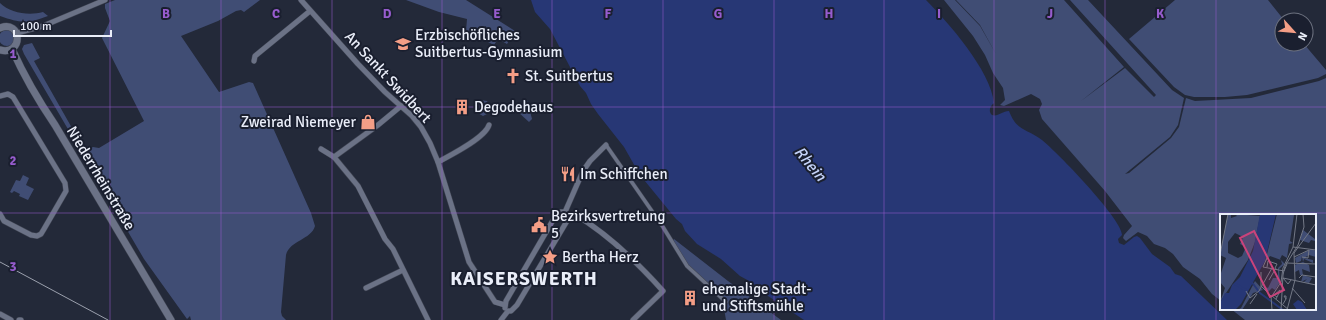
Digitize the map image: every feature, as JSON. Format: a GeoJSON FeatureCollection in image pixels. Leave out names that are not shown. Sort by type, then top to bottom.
{"type":"FeatureCollection","features":[{"type":"Feature","properties":{"kind":"main road"},"geometry":{"type":"LineString","coordinates":[[0,28],[7,26],[11,27],[17,33],[17,42],[12,49],[7,51],[0,50]]}},
{"type":"Feature","properties":{"kind":"main road","name":"Niederrheinstraße"},"geometry":{"type":"LineString","coordinates":[[12,49],[20,69],[35,96],[55,125],[171,320]]}},
{"type":"Feature","properties":{"kind":"street"},"geometry":{"type":"LineString","coordinates":[[17,33],[43,26],[105,0]]}},
{"type":"Feature","properties":{"kind":"street","name":"An Sankt Swidbert"},"geometry":{"type":"LineString","coordinates":[[302,2],[358,64],[412,116],[421,127],[438,162],[469,262],[495,302],[504,305],[508,311]]}},
{"type":"Feature","properties":{"kind":"street"},"geometry":{"type":"LineString","coordinates":[[254,61],[256,56],[310,10]]}},
{"type":"Feature","properties":{"kind":"street"},"geometry":{"type":"LineString","coordinates":[[0,96],[8,94],[13,97],[66,187],[66,191],[44,229],[36,236],[31,235],[4,221],[0,214]]}},
{"type":"Feature","properties":{"kind":"street"},"geometry":{"type":"LineString","coordinates":[[334,157],[401,106]]}},
{"type":"Feature","properties":{"kind":"street"},"geometry":{"type":"LineString","coordinates":[[438,162],[474,140],[484,132],[489,125]]}},
{"type":"Feature","properties":{"kind":"street"},"geometry":{"type":"LineString","coordinates":[[501,320],[508,311],[511,311],[518,305],[567,221],[566,214],[583,171],[590,161],[606,145],[663,227],[687,266],[726,302]]}},
{"type":"Feature","properties":{"kind":"street"},"geometry":{"type":"LineString","coordinates":[[321,149],[334,157],[358,186],[385,239],[393,249],[428,320]]}},
{"type":"Feature","properties":{"kind":"street"},"geometry":{"type":"LineString","coordinates":[[504,305],[556,215],[560,212],[576,215],[599,230],[638,264],[663,291],[633,320]]}},
{"type":"Feature","properties":{"kind":"street"},"geometry":{"type":"LineString","coordinates":[[366,288],[403,270]]}},
{"type":"Feature","properties":{"kind":"street"},"geometry":{"type":"LineString","coordinates":[[0,314],[11,320]]}},
{"type":"Feature","properties":{"kind":"shaded area"},"geometry":{"type":"Polygon","coordinates":[[[115,0],[260,0],[244,12],[241,10],[236,11],[218,21],[181,36],[219,92],[249,82],[253,83],[311,213],[315,226],[313,231],[292,246],[286,255],[281,312],[282,316],[286,320],[191,320],[190,316],[187,319],[144,259],[24,54],[22,49],[24,45],[32,43],[40,58],[34,61],[85,151],[93,147],[99,148],[144,121],[102,38],[110,21],[105,4],[115,0]]]}},
{"type":"Feature","properties":{"kind":"shaded area"},"geometry":{"type":"Polygon","coordinates":[[[406,0],[466,0],[515,31],[507,44],[498,39],[494,45],[466,31],[467,19],[439,12],[406,0]]]}},
{"type":"Feature","properties":{"kind":"shaded area"},"geometry":{"type":"Polygon","coordinates":[[[944,0],[955,0],[980,26],[996,54],[980,25],[956,0],[1064,0],[1124,67],[1081,101],[1125,68],[1154,97],[1156,95],[1070,0],[1088,0],[1172,90],[1184,98],[1178,125],[1170,137],[1125,174],[1129,173],[1171,138],[1179,127],[1186,98],[1195,101],[1251,98],[1326,78],[1326,320],[1245,320],[1232,310],[1316,310],[1316,214],[1220,214],[1220,300],[1212,294],[1200,279],[1183,267],[1173,254],[1165,248],[1154,244],[1147,236],[1138,232],[1126,241],[1123,238],[1132,226],[1105,191],[1042,119],[1039,110],[1042,104],[1040,99],[1031,94],[1004,106],[1000,105],[1005,100],[1003,88],[973,36],[944,0]]]}},
{"type":"Feature","properties":{"kind":"shaded area"},"geometry":{"type":"Polygon","coordinates":[[[1175,0],[1268,0],[1278,12],[1274,12],[1274,52],[1311,52],[1326,70],[1326,74],[1318,78],[1247,95],[1194,97],[1185,95],[1174,87],[1129,39],[1175,0]]]}},
{"type":"Feature","properties":{"kind":"shaded area"},"geometry":{"type":"Polygon","coordinates":[[[0,3],[9,9],[20,13],[32,14],[43,12],[48,16],[24,22],[13,20],[0,16],[0,3]]]}},
{"type":"Feature","properties":{"kind":"shaded area"},"geometry":{"type":"Polygon","coordinates":[[[7,30],[13,32],[15,38],[13,44],[7,46],[1,44],[-1,38],[1,32],[7,30]]]}},
{"type":"Feature","properties":{"kind":"shaded area"},"geometry":{"type":"Polygon","coordinates":[[[480,100],[487,101],[491,108],[489,113],[483,116],[474,111],[475,104],[480,100]]]}},
{"type":"Feature","properties":{"kind":"shaded area"},"geometry":{"type":"Polygon","coordinates":[[[527,100],[532,119],[529,122],[518,112],[527,100]]]}},
{"type":"Feature","properties":{"kind":"shaded area"},"geometry":{"type":"Polygon","coordinates":[[[23,175],[29,178],[26,185],[34,189],[28,200],[19,196],[20,194],[14,191],[12,193],[10,192],[16,180],[20,181],[23,175]]]}},
{"type":"Feature","properties":{"kind":"shaded area"},"geometry":{"type":"Polygon","coordinates":[[[674,239],[781,320],[726,320],[722,297],[689,266],[672,242],[674,239]]]}},
{"type":"Feature","properties":{"kind":"water","name":"Rhein"},"geometry":{"type":"Polygon","coordinates":[[[531,0],[926,0],[956,34],[977,62],[991,90],[994,103],[990,109],[992,115],[1009,111],[1015,123],[1042,140],[1074,171],[1101,201],[1119,227],[1122,235],[1118,239],[1119,243],[1124,245],[1134,237],[1137,236],[1140,238],[1152,254],[1170,267],[1175,274],[1181,276],[1227,320],[804,320],[768,296],[751,282],[740,276],[721,259],[697,244],[685,231],[682,224],[676,219],[640,175],[624,147],[591,104],[550,29],[535,12],[531,0]]]}},
{"type":"Feature","properties":{"kind":"tram line"},"geometry":{"type":"LineString","coordinates":[[0,262],[108,320]]}},
{"type":"Feature","properties":{"kind":"place","name":"Erzbischöfliches Suitbertus-Gymnasium"},"geometry":{"type":"Point","coordinates":[403,44]}},
{"type":"Feature","properties":{"kind":"place","name":"St. Suitbertus"},"geometry":{"type":"Point","coordinates":[513,76]}},
{"type":"Feature","properties":{"kind":"place","name":"Degodehaus"},"geometry":{"type":"Point","coordinates":[462,107]}},
{"type":"Feature","properties":{"kind":"place","name":"Zweirad Niemeyer"},"geometry":{"type":"Point","coordinates":[368,122]}},
{"type":"Feature","properties":{"kind":"place","name":"Im Schiffchen"},"geometry":{"type":"Point","coordinates":[568,174]}},
{"type":"Feature","properties":{"kind":"place","name":"Bezirksvertretung 5"},"geometry":{"type":"Point","coordinates":[539,225]}},
{"type":"Feature","properties":{"kind":"place","name":"Bertha Herz"},"geometry":{"type":"Point","coordinates":[550,257]}},
{"type":"Feature","properties":{"kind":"place","name":"ehemalige Stadt- und Stiftsmühle"},"geometry":{"type":"Point","coordinates":[690,298]}},
{"type":"Feature","properties":{"kind":"district","name":"KAISERSWERTH"},"geometry":{"type":"Point","coordinates":[524,279]}}]}
